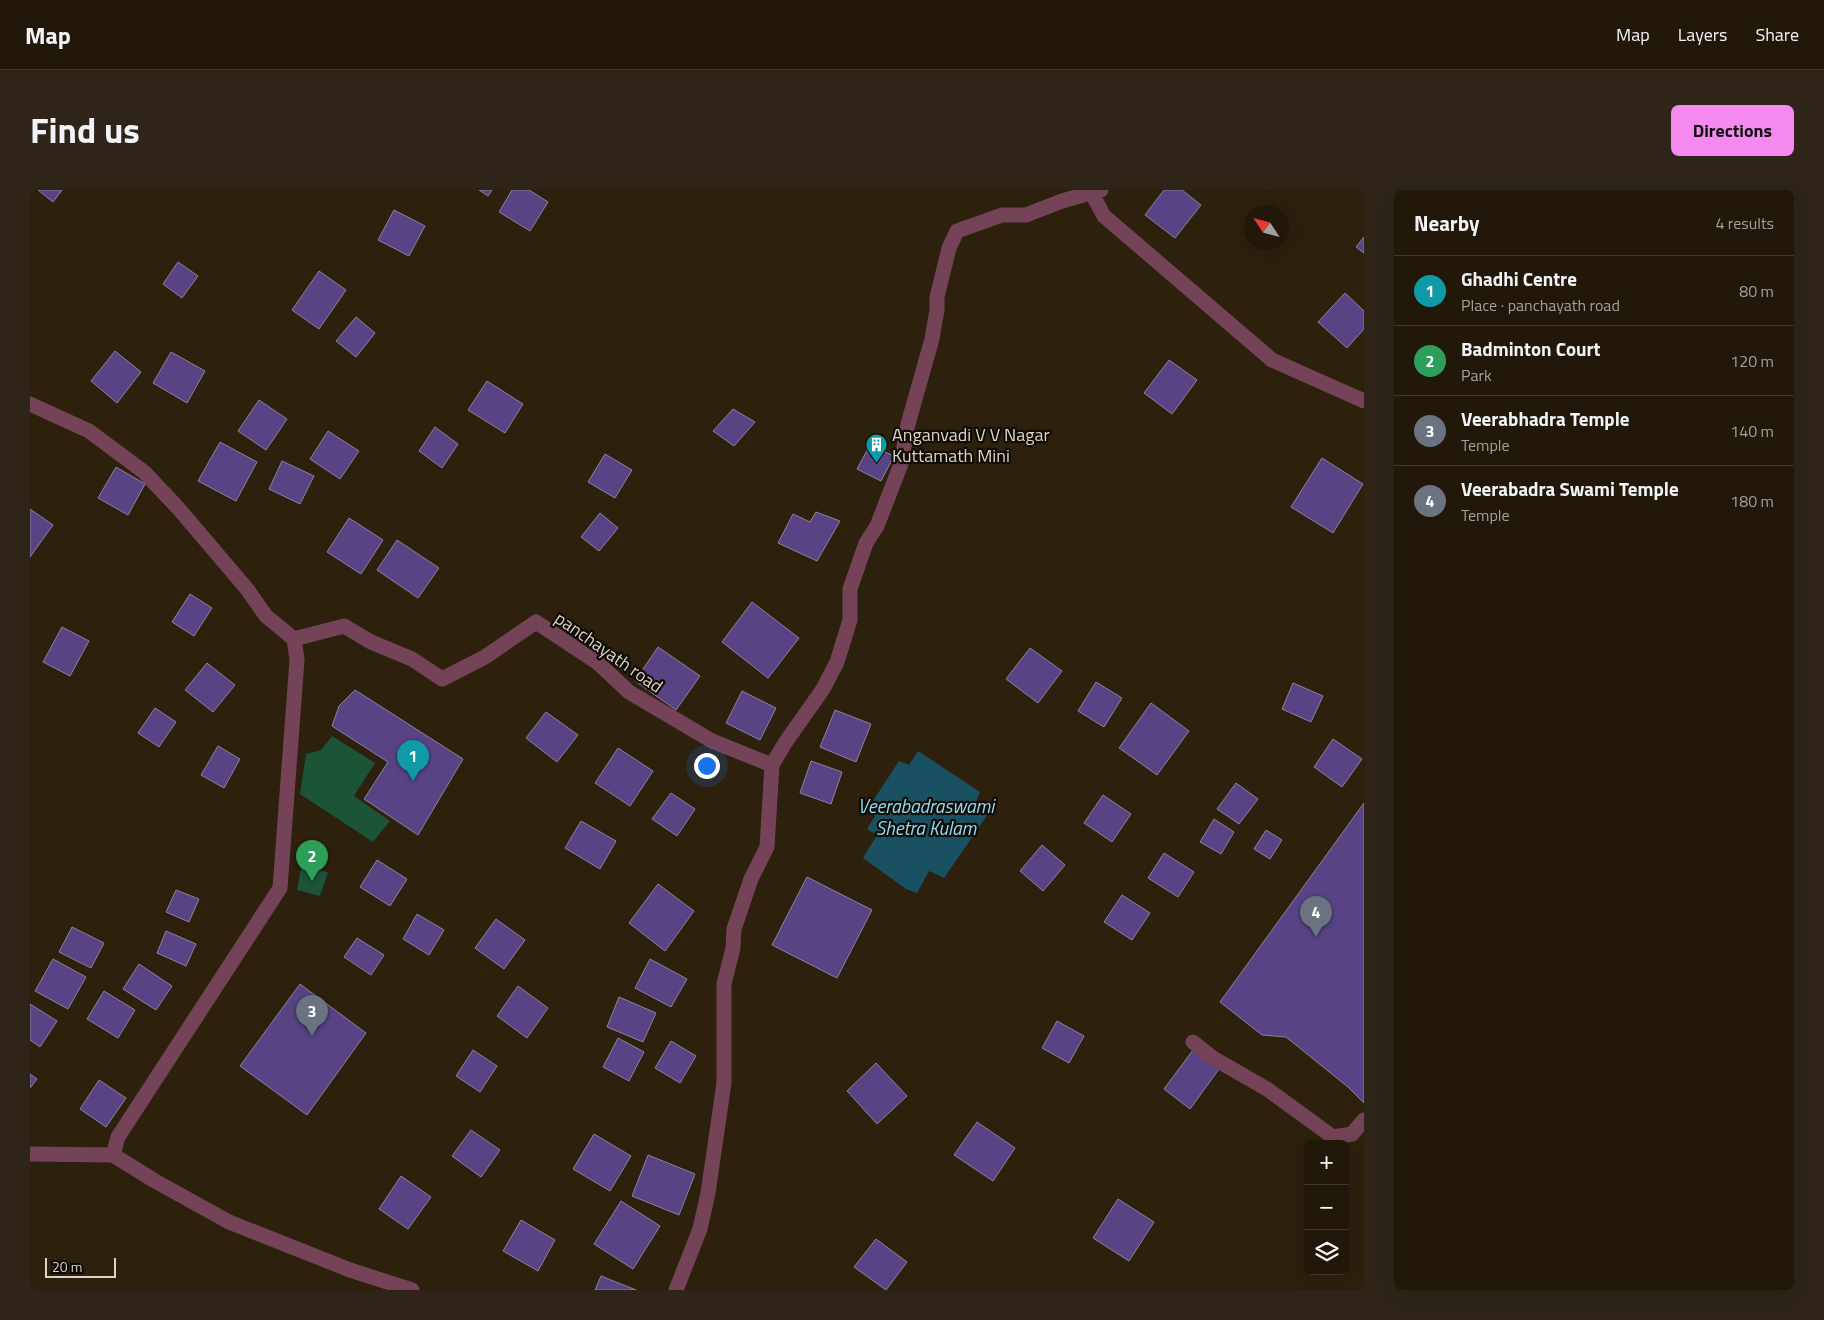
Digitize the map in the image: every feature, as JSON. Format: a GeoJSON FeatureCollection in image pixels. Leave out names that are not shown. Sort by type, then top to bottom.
{"type":"FeatureCollection","features":[{"type":"Feature","properties":{"kind":"street"},"geometry":{"type":"LineString","coordinates":[[676,1290],[700,1229],[708,1194],[724,1083],[724,984],[733,948],[734,929],[751,879],[767,847],[772,765],[823,689],[837,662],[850,620],[850,589],[866,544],[877,526],[901,464],[908,424],[932,339],[937,310],[936,297],[949,248],[957,232],[1002,215],[1026,215],[1096,191],[1104,216],[1272,360],[1364,401]]}},
{"type":"Feature","properties":{"kind":"street"},"geometry":{"type":"LineString","coordinates":[[30,404],[89,431],[144,472],[178,508],[247,589],[266,616],[294,639],[297,660],[280,888],[118,1137],[113,1155]]}},
{"type":"Feature","properties":{"kind":"street","name":"panchayath road"},"geometry":{"type":"LineString","coordinates":[[294,639],[344,626],[371,642],[412,659],[442,679],[485,657],[536,622],[598,663],[629,692],[712,741],[772,765]]}},
{"type":"Feature","properties":{"kind":"street"},"geometry":{"type":"LineString","coordinates":[[1193,1042],[1213,1058],[1267,1089],[1333,1137],[1352,1134],[1364,1120]]}},
{"type":"Feature","properties":{"kind":"street"},"geometry":{"type":"LineString","coordinates":[[30,1154],[113,1155],[155,1181],[229,1222],[350,1270],[412,1290]]}},
{"type":"Feature","properties":{"kind":"green space"},"geometry":{"type":"Polygon","coordinates":[[[332,736],[375,763],[354,796],[390,821],[373,842],[300,794],[306,754],[321,750],[332,736]]]}},
{"type":"Feature","properties":{"kind":"green space"},"geometry":{"type":"Polygon","coordinates":[[[301,868],[328,872],[320,896],[297,890],[301,868]]]}},
{"type":"Feature","properties":{"kind":"water","name":"Veerabadraswami Shetra Kulam"},"geometry":{"type":"Polygon","coordinates":[[[918,751],[980,792],[975,804],[988,814],[944,878],[929,871],[917,893],[906,889],[863,858],[877,835],[867,829],[875,816],[867,810],[899,761],[909,765],[918,751]]]}},
{"type":"Feature","properties":{"kind":"building"},"geometry":{"type":"Polygon","coordinates":[[[38,190],[62,190],[53,202],[38,190]]]}},
{"type":"Feature","properties":{"kind":"building"},"geometry":{"type":"Polygon","coordinates":[[[479,190],[492,190],[488,196],[479,190]]]}},
{"type":"Feature","properties":{"kind":"building"},"geometry":{"type":"Polygon","coordinates":[[[512,190],[529,190],[548,202],[530,231],[499,212],[512,190]]]}},
{"type":"Feature","properties":{"kind":"building"},"geometry":{"type":"Polygon","coordinates":[[[1164,190],[1182,190],[1201,205],[1175,238],[1145,215],[1164,190]]]}},
{"type":"Feature","properties":{"kind":"building"},"geometry":{"type":"Polygon","coordinates":[[[394,210],[425,226],[409,256],[378,240],[394,210]]]}},
{"type":"Feature","properties":{"kind":"building"},"geometry":{"type":"Polygon","coordinates":[[[1364,237],[1364,253],[1356,247],[1364,237]]]}},
{"type":"Feature","properties":{"kind":"building"},"geometry":{"type":"Polygon","coordinates":[[[178,262],[198,276],[182,298],[163,284],[178,262]]]}},
{"type":"Feature","properties":{"kind":"building"},"geometry":{"type":"Polygon","coordinates":[[[319,271],[346,290],[319,329],[292,310],[319,271]]]}},
{"type":"Feature","properties":{"kind":"building"},"geometry":{"type":"Polygon","coordinates":[[[1345,293],[1364,311],[1364,329],[1347,348],[1318,322],[1345,293]]]}},
{"type":"Feature","properties":{"kind":"building"},"geometry":{"type":"Polygon","coordinates":[[[356,317],[375,333],[356,357],[336,341],[356,317]]]}},
{"type":"Feature","properties":{"kind":"building"},"geometry":{"type":"Polygon","coordinates":[[[115,351],[141,372],[117,403],[91,381],[115,351]]]}},
{"type":"Feature","properties":{"kind":"building"},"geometry":{"type":"Polygon","coordinates":[[[171,352],[205,371],[187,403],[153,383],[171,352]]]}},
{"type":"Feature","properties":{"kind":"building"},"geometry":{"type":"Polygon","coordinates":[[[1169,360],[1197,380],[1172,414],[1144,393],[1169,360]]]}},
{"type":"Feature","properties":{"kind":"building"},"geometry":{"type":"Polygon","coordinates":[[[487,381],[523,404],[505,433],[468,410],[487,381]]]}},
{"type":"Feature","properties":{"kind":"building"},"geometry":{"type":"Polygon","coordinates":[[[259,400],[287,419],[266,450],[238,431],[259,400]]]}},
{"type":"Feature","properties":{"kind":"building"},"geometry":{"type":"Polygon","coordinates":[[[733,409],[755,422],[734,446],[713,431],[733,409]]]}},
{"type":"Feature","properties":{"kind":"building"},"geometry":{"type":"Polygon","coordinates":[[[435,427],[458,444],[442,468],[419,451],[435,427]]]}},
{"type":"Feature","properties":{"kind":"building"},"geometry":{"type":"Polygon","coordinates":[[[328,431],[359,451],[340,479],[310,459],[328,431]]]}},
{"type":"Feature","properties":{"kind":"building"},"geometry":{"type":"Polygon","coordinates":[[[220,442],[257,462],[236,501],[198,481],[220,442]]]}},
{"type":"Feature","properties":{"kind":"building","name":"Anganvadi V V Nagar Kuttamath Mini"},"geometry":{"type":"Polygon","coordinates":[[[870,445],[894,456],[881,481],[857,469],[870,445]]]}},
{"type":"Feature","properties":{"kind":"building"},"geometry":{"type":"Polygon","coordinates":[[[605,454],[632,470],[615,498],[588,482],[605,454]]]}},
{"type":"Feature","properties":{"kind":"building"},"geometry":{"type":"Polygon","coordinates":[[[1322,458],[1363,484],[1333,533],[1291,507],[1322,458]]]}},
{"type":"Feature","properties":{"kind":"building"},"geometry":{"type":"Polygon","coordinates":[[[282,461],[314,476],[300,504],[269,489],[282,461]]]}},
{"type":"Feature","properties":{"kind":"building"},"geometry":{"type":"Polygon","coordinates":[[[116,467],[145,484],[128,515],[98,498],[116,467]]]}},
{"type":"Feature","properties":{"kind":"building"},"geometry":{"type":"Polygon","coordinates":[[[30,509],[53,525],[30,557],[30,509]]]}},
{"type":"Feature","properties":{"kind":"building"},"geometry":{"type":"Polygon","coordinates":[[[816,512],[840,521],[817,561],[778,543],[793,514],[810,522],[816,512]]]}},
{"type":"Feature","properties":{"kind":"building"},"geometry":{"type":"Polygon","coordinates":[[[600,513],[618,528],[599,551],[581,537],[600,513]]]}},
{"type":"Feature","properties":{"kind":"building"},"geometry":{"type":"Polygon","coordinates":[[[349,518],[383,540],[361,574],[327,552],[349,518]]]}},
{"type":"Feature","properties":{"kind":"building"},"geometry":{"type":"Polygon","coordinates":[[[397,540],[439,568],[418,598],[377,570],[397,540]]]}},
{"type":"Feature","properties":{"kind":"building"},"geometry":{"type":"Polygon","coordinates":[[[190,594],[212,608],[194,636],[172,622],[190,594]]]}},
{"type":"Feature","properties":{"kind":"building"},"geometry":{"type":"Polygon","coordinates":[[[752,602],[799,638],[768,678],[722,642],[752,602]]]}},
{"type":"Feature","properties":{"kind":"building"},"geometry":{"type":"Polygon","coordinates":[[[62,627],[89,641],[70,676],[43,662],[62,627]]]}},
{"type":"Feature","properties":{"kind":"building"},"geometry":{"type":"Polygon","coordinates":[[[658,647],[700,676],[676,710],[635,681],[658,647]]]}},
{"type":"Feature","properties":{"kind":"building"},"geometry":{"type":"Polygon","coordinates":[[[1030,648],[1062,671],[1038,703],[1006,679],[1030,648]]]}},
{"type":"Feature","properties":{"kind":"building"},"geometry":{"type":"Polygon","coordinates":[[[207,663],[235,685],[213,712],[185,690],[207,663]]]}},
{"type":"Feature","properties":{"kind":"building"},"geometry":{"type":"Polygon","coordinates":[[[1096,682],[1122,698],[1104,727],[1078,711],[1096,682]]]}},
{"type":"Feature","properties":{"kind":"building"},"geometry":{"type":"Polygon","coordinates":[[[1293,683],[1323,696],[1311,722],[1282,709],[1293,683]]]}},
{"type":"Feature","properties":{"kind":"building"},"geometry":{"type":"Polygon","coordinates":[[[355,690],[463,759],[418,835],[364,799],[388,762],[332,726],[339,706],[355,690]]]}},
{"type":"Feature","properties":{"kind":"building"},"geometry":{"type":"Polygon","coordinates":[[[742,691],[776,708],[760,740],[726,723],[742,691]]]}},
{"type":"Feature","properties":{"kind":"building"},"geometry":{"type":"Polygon","coordinates":[[[1151,703],[1189,731],[1157,775],[1119,748],[1151,703]]]}},
{"type":"Feature","properties":{"kind":"building"},"geometry":{"type":"Polygon","coordinates":[[[155,708],[176,722],[159,747],[138,733],[155,708]]]}},
{"type":"Feature","properties":{"kind":"building"},"geometry":{"type":"Polygon","coordinates":[[[835,710],[871,724],[856,762],[820,747],[835,710]]]}},
{"type":"Feature","properties":{"kind":"building"},"geometry":{"type":"Polygon","coordinates":[[[546,712],[578,735],[557,762],[526,738],[546,712]]]}},
{"type":"Feature","properties":{"kind":"building"},"geometry":{"type":"Polygon","coordinates":[[[1333,739],[1362,759],[1342,787],[1314,767],[1333,739]]]}},
{"type":"Feature","properties":{"kind":"building"},"geometry":{"type":"Polygon","coordinates":[[[218,746],[240,759],[224,788],[201,775],[218,746]]]}},
{"type":"Feature","properties":{"kind":"building"},"geometry":{"type":"Polygon","coordinates":[[[618,748],[653,771],[630,806],[595,783],[618,748]]]}},
{"type":"Feature","properties":{"kind":"building"},"geometry":{"type":"Polygon","coordinates":[[[811,761],[842,772],[831,804],[800,793],[811,761]]]}},
{"type":"Feature","properties":{"kind":"building"},"geometry":{"type":"Polygon","coordinates":[[[1236,783],[1258,799],[1239,824],[1217,809],[1236,783]]]}},
{"type":"Feature","properties":{"kind":"building"},"geometry":{"type":"Polygon","coordinates":[[[671,793],[695,809],[677,836],[652,819],[671,793]]]}},
{"type":"Feature","properties":{"kind":"building"},"geometry":{"type":"Polygon","coordinates":[[[1103,795],[1131,814],[1112,842],[1084,823],[1103,795]]]}},
{"type":"Feature","properties":{"kind":"building"},"geometry":{"type":"Polygon","coordinates":[[[1364,803],[1364,1103],[1348,1087],[1286,1037],[1262,1035],[1220,1002],[1364,803]]]}},
{"type":"Feature","properties":{"kind":"building"},"geometry":{"type":"Polygon","coordinates":[[[1214,819],[1234,832],[1221,854],[1200,842],[1214,819]]]}},
{"type":"Feature","properties":{"kind":"building"},"geometry":{"type":"Polygon","coordinates":[[[581,821],[616,841],[600,869],[565,848],[581,821]]]}},
{"type":"Feature","properties":{"kind":"building"},"geometry":{"type":"Polygon","coordinates":[[[1266,830],[1282,840],[1270,859],[1254,849],[1266,830]]]}},
{"type":"Feature","properties":{"kind":"building"},"geometry":{"type":"Polygon","coordinates":[[[1042,845],[1065,865],[1043,891],[1020,871],[1042,845]]]}},
{"type":"Feature","properties":{"kind":"building"},"geometry":{"type":"Polygon","coordinates":[[[1164,853],[1194,872],[1178,897],[1148,878],[1164,853]]]}},
{"type":"Feature","properties":{"kind":"building"},"geometry":{"type":"Polygon","coordinates":[[[377,860],[407,879],[390,906],[360,887],[377,860]]]}},
{"type":"Feature","properties":{"kind":"building"},"geometry":{"type":"Polygon","coordinates":[[[807,877],[872,910],[837,978],[772,945],[807,877]]]}},
{"type":"Feature","properties":{"kind":"building"},"geometry":{"type":"Polygon","coordinates":[[[658,884],[694,911],[665,951],[629,923],[658,884]]]}},
{"type":"Feature","properties":{"kind":"building"},"geometry":{"type":"Polygon","coordinates":[[[176,890],[199,899],[189,922],[166,912],[176,890]]]}},
{"type":"Feature","properties":{"kind":"building"},"geometry":{"type":"Polygon","coordinates":[[[1122,895],[1150,913],[1132,940],[1104,922],[1122,895]]]}},
{"type":"Feature","properties":{"kind":"building"},"geometry":{"type":"Polygon","coordinates":[[[417,914],[444,930],[429,955],[403,939],[417,914]]]}},
{"type":"Feature","properties":{"kind":"building"},"geometry":{"type":"Polygon","coordinates":[[[496,919],[525,940],[504,969],[475,948],[496,919]]]}},
{"type":"Feature","properties":{"kind":"building"},"geometry":{"type":"Polygon","coordinates":[[[72,927],[104,943],[91,968],[59,952],[72,927]]]}},
{"type":"Feature","properties":{"kind":"building"},"geometry":{"type":"Polygon","coordinates":[[[166,931],[196,944],[186,966],[157,953],[166,931]]]}},
{"type":"Feature","properties":{"kind":"building"},"geometry":{"type":"Polygon","coordinates":[[[357,938],[384,955],[371,975],[344,957],[357,938]]]}},
{"type":"Feature","properties":{"kind":"building"},"geometry":{"type":"Polygon","coordinates":[[[53,959],[86,977],[68,1009],[35,991],[53,959]]]}},
{"type":"Feature","properties":{"kind":"building"},"geometry":{"type":"Polygon","coordinates":[[[650,959],[687,979],[671,1007],[635,988],[650,959]]]}},
{"type":"Feature","properties":{"kind":"building"},"geometry":{"type":"Polygon","coordinates":[[[139,964],[172,986],[156,1010],[123,989],[139,964]]]}},
{"type":"Feature","properties":{"kind":"building"},"geometry":{"type":"Polygon","coordinates":[[[300,984],[366,1033],[307,1115],[240,1066],[300,984]]]}},
{"type":"Feature","properties":{"kind":"building"},"geometry":{"type":"Polygon","coordinates":[[[518,986],[548,1008],[527,1038],[497,1016],[518,986]]]}},
{"type":"Feature","properties":{"kind":"building"},"geometry":{"type":"Polygon","coordinates":[[[104,991],[135,1010],[118,1038],[87,1019],[104,991]]]}},
{"type":"Feature","properties":{"kind":"building"},"geometry":{"type":"Polygon","coordinates":[[[619,997],[656,1013],[643,1042],[607,1027],[619,997]]]}},
{"type":"Feature","properties":{"kind":"building"},"geometry":{"type":"Polygon","coordinates":[[[30,1004],[57,1021],[40,1047],[30,1040],[30,1004]]]}},
{"type":"Feature","properties":{"kind":"building"},"geometry":{"type":"Polygon","coordinates":[[[1057,1021],[1084,1036],[1069,1063],[1042,1048],[1057,1021]]]}},
{"type":"Feature","properties":{"kind":"building"},"geometry":{"type":"Polygon","coordinates":[[[618,1038],[644,1052],[629,1081],[603,1067],[618,1038]]]}},
{"type":"Feature","properties":{"kind":"building"},"geometry":{"type":"Polygon","coordinates":[[[671,1041],[696,1056],[680,1083],[655,1068],[671,1041]]]}},
{"type":"Feature","properties":{"kind":"building"},"geometry":{"type":"Polygon","coordinates":[[[473,1050],[497,1066],[480,1092],[456,1076],[473,1050]]]}},
{"type":"Feature","properties":{"kind":"building"},"geometry":{"type":"Polygon","coordinates":[[[1193,1050],[1219,1069],[1190,1109],[1164,1089],[1193,1050]]]}},
{"type":"Feature","properties":{"kind":"building"},"geometry":{"type":"Polygon","coordinates":[[[876,1063],[907,1096],[877,1124],[847,1091],[876,1063]]]}},
{"type":"Feature","properties":{"kind":"building"},"geometry":{"type":"Polygon","coordinates":[[[30,1074],[37,1079],[30,1088],[30,1074]]]}},
{"type":"Feature","properties":{"kind":"building"},"geometry":{"type":"Polygon","coordinates":[[[99,1080],[126,1098],[106,1127],[80,1109],[99,1080]]]}},
{"type":"Feature","properties":{"kind":"building"},"geometry":{"type":"Polygon","coordinates":[[[977,1122],[1015,1148],[993,1181],[954,1155],[977,1122]]]}},
{"type":"Feature","properties":{"kind":"building"},"geometry":{"type":"Polygon","coordinates":[[[471,1130],[500,1150],[481,1177],[452,1156],[471,1130]]]}},
{"type":"Feature","properties":{"kind":"building"},"geometry":{"type":"Polygon","coordinates":[[[594,1134],[631,1156],[610,1191],[573,1169],[594,1134]]]}},
{"type":"Feature","properties":{"kind":"building"},"geometry":{"type":"Polygon","coordinates":[[[648,1155],[695,1174],[679,1215],[632,1196],[648,1155]]]}},
{"type":"Feature","properties":{"kind":"building"},"geometry":{"type":"Polygon","coordinates":[[[401,1176],[431,1197],[408,1229],[379,1209],[401,1176]]]}},
{"type":"Feature","properties":{"kind":"building"},"geometry":{"type":"Polygon","coordinates":[[[1118,1199],[1154,1222],[1129,1261],[1093,1238],[1118,1199]]]}},
{"type":"Feature","properties":{"kind":"building"},"geometry":{"type":"Polygon","coordinates":[[[621,1201],[660,1226],[633,1269],[594,1244],[621,1201]]]}},
{"type":"Feature","properties":{"kind":"building"},"geometry":{"type":"Polygon","coordinates":[[[521,1220],[555,1240],[538,1271],[503,1251],[521,1220]]]}},
{"type":"Feature","properties":{"kind":"building"},"geometry":{"type":"Polygon","coordinates":[[[876,1239],[907,1262],[886,1290],[854,1267],[876,1239]]]}},
{"type":"Feature","properties":{"kind":"building"},"geometry":{"type":"Polygon","coordinates":[[[601,1276],[636,1290],[595,1290],[601,1276]]]}},
{"type":"Feature","properties":{"kind":"place","name":"Anganvadi V V Nagar Kuttamath Mini"},"geometry":{"type":"Point","coordinates":[876,463]}},
{"type":"Feature","properties":{"kind":"place","name":"Ghadhi Centre"},"geometry":{"type":"Point","coordinates":[413,781]}},
{"type":"Feature","properties":{"kind":"place","name":"Badminton Court"},"geometry":{"type":"Point","coordinates":[312,881]}},
{"type":"Feature","properties":{"kind":"place","name":"Veerabadra Swami Temple"},"geometry":{"type":"Point","coordinates":[1316,937]}},
{"type":"Feature","properties":{"kind":"place","name":"Veerabhadra Temple"},"geometry":{"type":"Point","coordinates":[312,1036]}}]}
